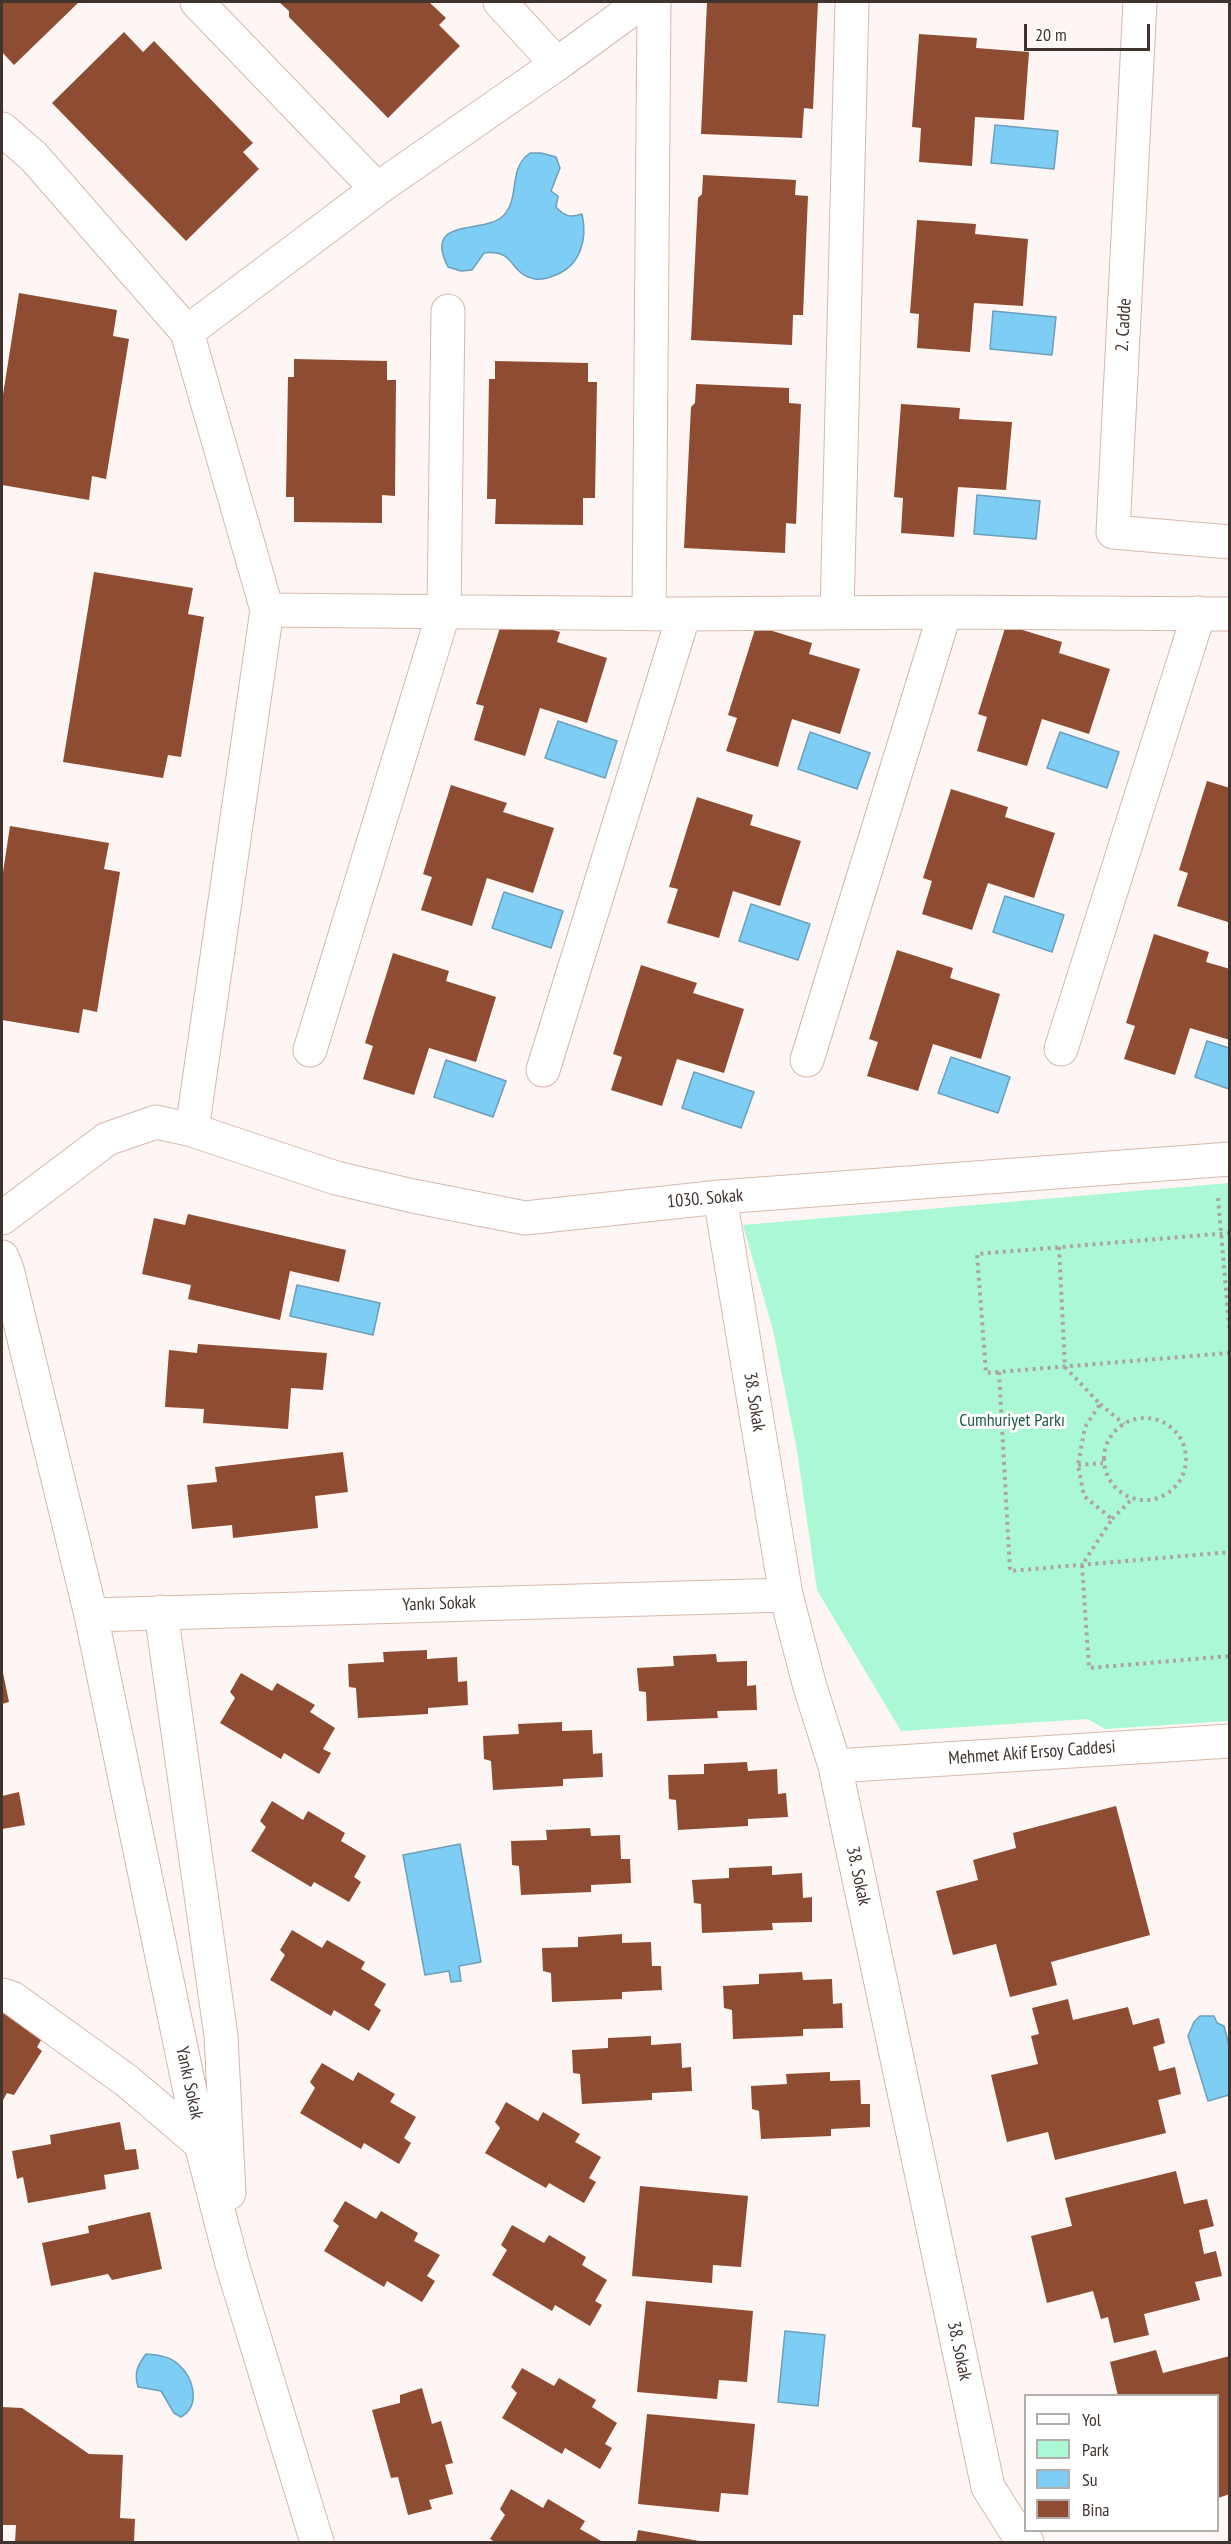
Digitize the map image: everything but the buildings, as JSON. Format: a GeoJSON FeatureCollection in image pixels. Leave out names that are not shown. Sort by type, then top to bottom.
{"type":"FeatureCollection","features":[{"type":"Feature","properties":{"kind":"street"},"geometry":{"type":"LineString","coordinates":[[197,2],[376,189]]}},
{"type":"Feature","properties":{"kind":"street"},"geometry":{"type":"LineString","coordinates":[[500,2],[557,64]]}},
{"type":"Feature","properties":{"kind":"street"},"geometry":{"type":"LineString","coordinates":[[187,332],[376,189],[557,64],[642,2]]}},
{"type":"Feature","properties":{"kind":"street"},"geometry":{"type":"LineString","coordinates":[[649,614],[654,2]]}},
{"type":"Feature","properties":{"kind":"street"},"geometry":{"type":"LineString","coordinates":[[837,612],[852,2]]}},
{"type":"Feature","properties":{"kind":"street","name":"2. Cadde"},"geometry":{"type":"LineString","coordinates":[[1140,2],[1113,532],[1230,542]]}},
{"type":"Feature","properties":{"kind":"street"},"geometry":{"type":"LineString","coordinates":[[2,129],[34,157],[187,332],[267,610],[192,1130]]}},
{"type":"Feature","properties":{"kind":"street"},"geometry":{"type":"LineString","coordinates":[[310,1050],[444,611],[448,310]]}},
{"type":"Feature","properties":{"kind":"street"},"geometry":{"type":"LineString","coordinates":[[267,610],[649,614],[837,612],[1214,614],[1061,1049]]}},
{"type":"Feature","properties":{"kind":"street"},"geometry":{"type":"LineString","coordinates":[[807,1060],[945,612]]}},
{"type":"Feature","properties":{"kind":"street"},"geometry":{"type":"LineString","coordinates":[[543,1070],[684,614]]}},
{"type":"Feature","properties":{"kind":"street","name":"1030. Sokak"},"geometry":{"type":"LineString","coordinates":[[2,1218],[106,1139],[156,1122],[192,1130],[336,1178],[525,1218],[720,1197],[1222,1160]]}},
{"type":"Feature","properties":{"kind":"street","name":"38. Sokak"},"geometry":{"type":"LineString","coordinates":[[720,1197],[786,1595],[810,1687],[835,1766],[988,2487],[1019,2536],[1027,2542]]}},
{"type":"Feature","properties":{"kind":"street","name":"Yankı Sokak"},"geometry":{"type":"LineString","coordinates":[[2,1257],[7,1269],[91,1615],[201,2144],[232,2264],[317,2542]]}},
{"type":"Feature","properties":{"kind":"street","name":"Yankı Sokak"},"geometry":{"type":"LineString","coordinates":[[91,1615],[786,1595]]}},
{"type":"Feature","properties":{"kind":"street"},"geometry":{"type":"LineString","coordinates":[[161,1612],[220,2036],[232,2264]]}},
{"type":"Feature","properties":{"kind":"street","name":"Mehmet Akif Ersoy Caddesi"},"geometry":{"type":"LineString","coordinates":[[835,1766],[1230,1741]]}},
{"type":"Feature","properties":{"kind":"street"},"geometry":{"type":"LineString","coordinates":[[2,1995],[12,1998],[117,2074],[201,2144]]}},
{"type":"Feature","properties":{"kind":"path"},"geometry":{"type":"LineString","coordinates":[[1222,1160],[1221,1234],[1230,1335]]}},
{"type":"Feature","properties":{"kind":"path"},"geometry":{"type":"LineString","coordinates":[[1230,1233],[977,1254],[986,1373],[1230,1353]]}},
{"type":"Feature","properties":{"kind":"path"},"geometry":{"type":"LineString","coordinates":[[1059,1247],[1065,1367],[1100,1404],[1124,1424]]}},
{"type":"Feature","properties":{"kind":"path"},"geometry":{"type":"LineString","coordinates":[[999,1372],[1010,1571],[1230,1552]]}},
{"type":"Feature","properties":{"kind":"path"},"geometry":{"type":"LineString","coordinates":[[1100,1404],[1085,1427],[1078,1465],[1084,1496],[1112,1519]]}},
{"type":"Feature","properties":{"kind":"path"},"geometry":{"type":"LineString","coordinates":[[1146,1418],[1168,1424],[1176,1432],[1186,1453],[1183,1477],[1176,1487],[1156,1500],[1132,1499],[1121,1494],[1112,1485],[1103,1463],[1108,1440],[1124,1424],[1146,1418]]}},
{"type":"Feature","properties":{"kind":"path"},"geometry":{"type":"LineString","coordinates":[[1078,1465],[1103,1463]]}},
{"type":"Feature","properties":{"kind":"path"},"geometry":{"type":"LineString","coordinates":[[1132,1499],[1112,1519],[1082,1565],[1089,1668],[1230,1656]]}},
{"type":"Feature","properties":{"kind":"green space","name":"Cumhuriyet Parkı"},"geometry":{"type":"Polygon","coordinates":[[[1229,1183],[1229,1721],[1105,1729],[1088,1719],[901,1731],[817,1590],[797,1451],[773,1330],[743,1225],[1229,1183]]]}},
{"type":"Feature","properties":{"kind":"water"},"geometry":{"type":"Polygon","coordinates":[[[995,125],[1058,131],[1054,169],[991,163],[995,125]]]}},
{"type":"Feature","properties":{"kind":"water"},"geometry":{"type":"Polygon","coordinates":[[[530,153],[556,157],[560,168],[551,191],[558,196],[556,207],[568,215],[582,214],[583,243],[576,259],[562,272],[540,279],[526,276],[508,258],[495,253],[484,253],[472,270],[461,271],[448,267],[442,251],[443,240],[449,233],[494,222],[503,216],[512,201],[519,167],[530,153]]]}},
{"type":"Feature","properties":{"kind":"water"},"geometry":{"type":"Polygon","coordinates":[[[993,311],[1056,317],[1052,355],[990,349],[993,311]]]}},
{"type":"Feature","properties":{"kind":"water"},"geometry":{"type":"Polygon","coordinates":[[[977,495],[1040,501],[1036,539],[974,534],[977,495]]]}},
{"type":"Feature","properties":{"kind":"water"},"geometry":{"type":"Polygon","coordinates":[[[558,721],[617,741],[605,778],[545,758],[558,721]]]}},
{"type":"Feature","properties":{"kind":"water"},"geometry":{"type":"Polygon","coordinates":[[[810,732],[870,753],[857,789],[798,769],[810,732]]]}},
{"type":"Feature","properties":{"kind":"water"},"geometry":{"type":"Polygon","coordinates":[[[1060,732],[1119,752],[1107,788],[1047,768],[1060,732]]]}},
{"type":"Feature","properties":{"kind":"water"},"geometry":{"type":"Polygon","coordinates":[[[504,892],[563,911],[551,948],[492,928],[504,892]]]}},
{"type":"Feature","properties":{"kind":"water"},"geometry":{"type":"Polygon","coordinates":[[[1005,896],[1064,915],[1052,952],[993,932],[1005,896]]]}},
{"type":"Feature","properties":{"kind":"water"},"geometry":{"type":"Polygon","coordinates":[[[751,904],[810,924],[798,960],[739,941],[751,904]]]}},
{"type":"Feature","properties":{"kind":"water"},"geometry":{"type":"Polygon","coordinates":[[[1207,1041],[1229,1048],[1229,1089],[1195,1077],[1207,1041]]]}},
{"type":"Feature","properties":{"kind":"water"},"geometry":{"type":"Polygon","coordinates":[[[951,1057],[1010,1077],[998,1113],[938,1093],[951,1057]]]}},
{"type":"Feature","properties":{"kind":"water"},"geometry":{"type":"Polygon","coordinates":[[[446,1060],[506,1081],[493,1117],[434,1097],[446,1060]]]}},
{"type":"Feature","properties":{"kind":"water"},"geometry":{"type":"Polygon","coordinates":[[[694,1072],[754,1092],[741,1128],[682,1108],[694,1072]]]}},
{"type":"Feature","properties":{"kind":"water"},"geometry":{"type":"Polygon","coordinates":[[[297,1285],[380,1303],[373,1335],[290,1316],[297,1285]]]}},
{"type":"Feature","properties":{"kind":"water"},"geometry":{"type":"Polygon","coordinates":[[[460,1844],[481,1962],[459,1966],[461,1981],[451,1982],[449,1971],[425,1975],[403,1855],[460,1844]]]}},
{"type":"Feature","properties":{"kind":"water"},"geometry":{"type":"Polygon","coordinates":[[[1200,2016],[1214,2016],[1217,2023],[1224,2026],[1229,2045],[1229,2095],[1208,2101],[1188,2036],[1194,2022],[1200,2016]]]}},
{"type":"Feature","properties":{"kind":"water"},"geometry":{"type":"Polygon","coordinates":[[[785,2331],[825,2335],[818,2406],[778,2402],[785,2331]]]}},
{"type":"Feature","properties":{"kind":"water"},"geometry":{"type":"Polygon","coordinates":[[[146,2354],[171,2359],[188,2376],[193,2399],[187,2412],[181,2417],[174,2413],[161,2391],[138,2387],[137,2370],[146,2354]]]}}]}
